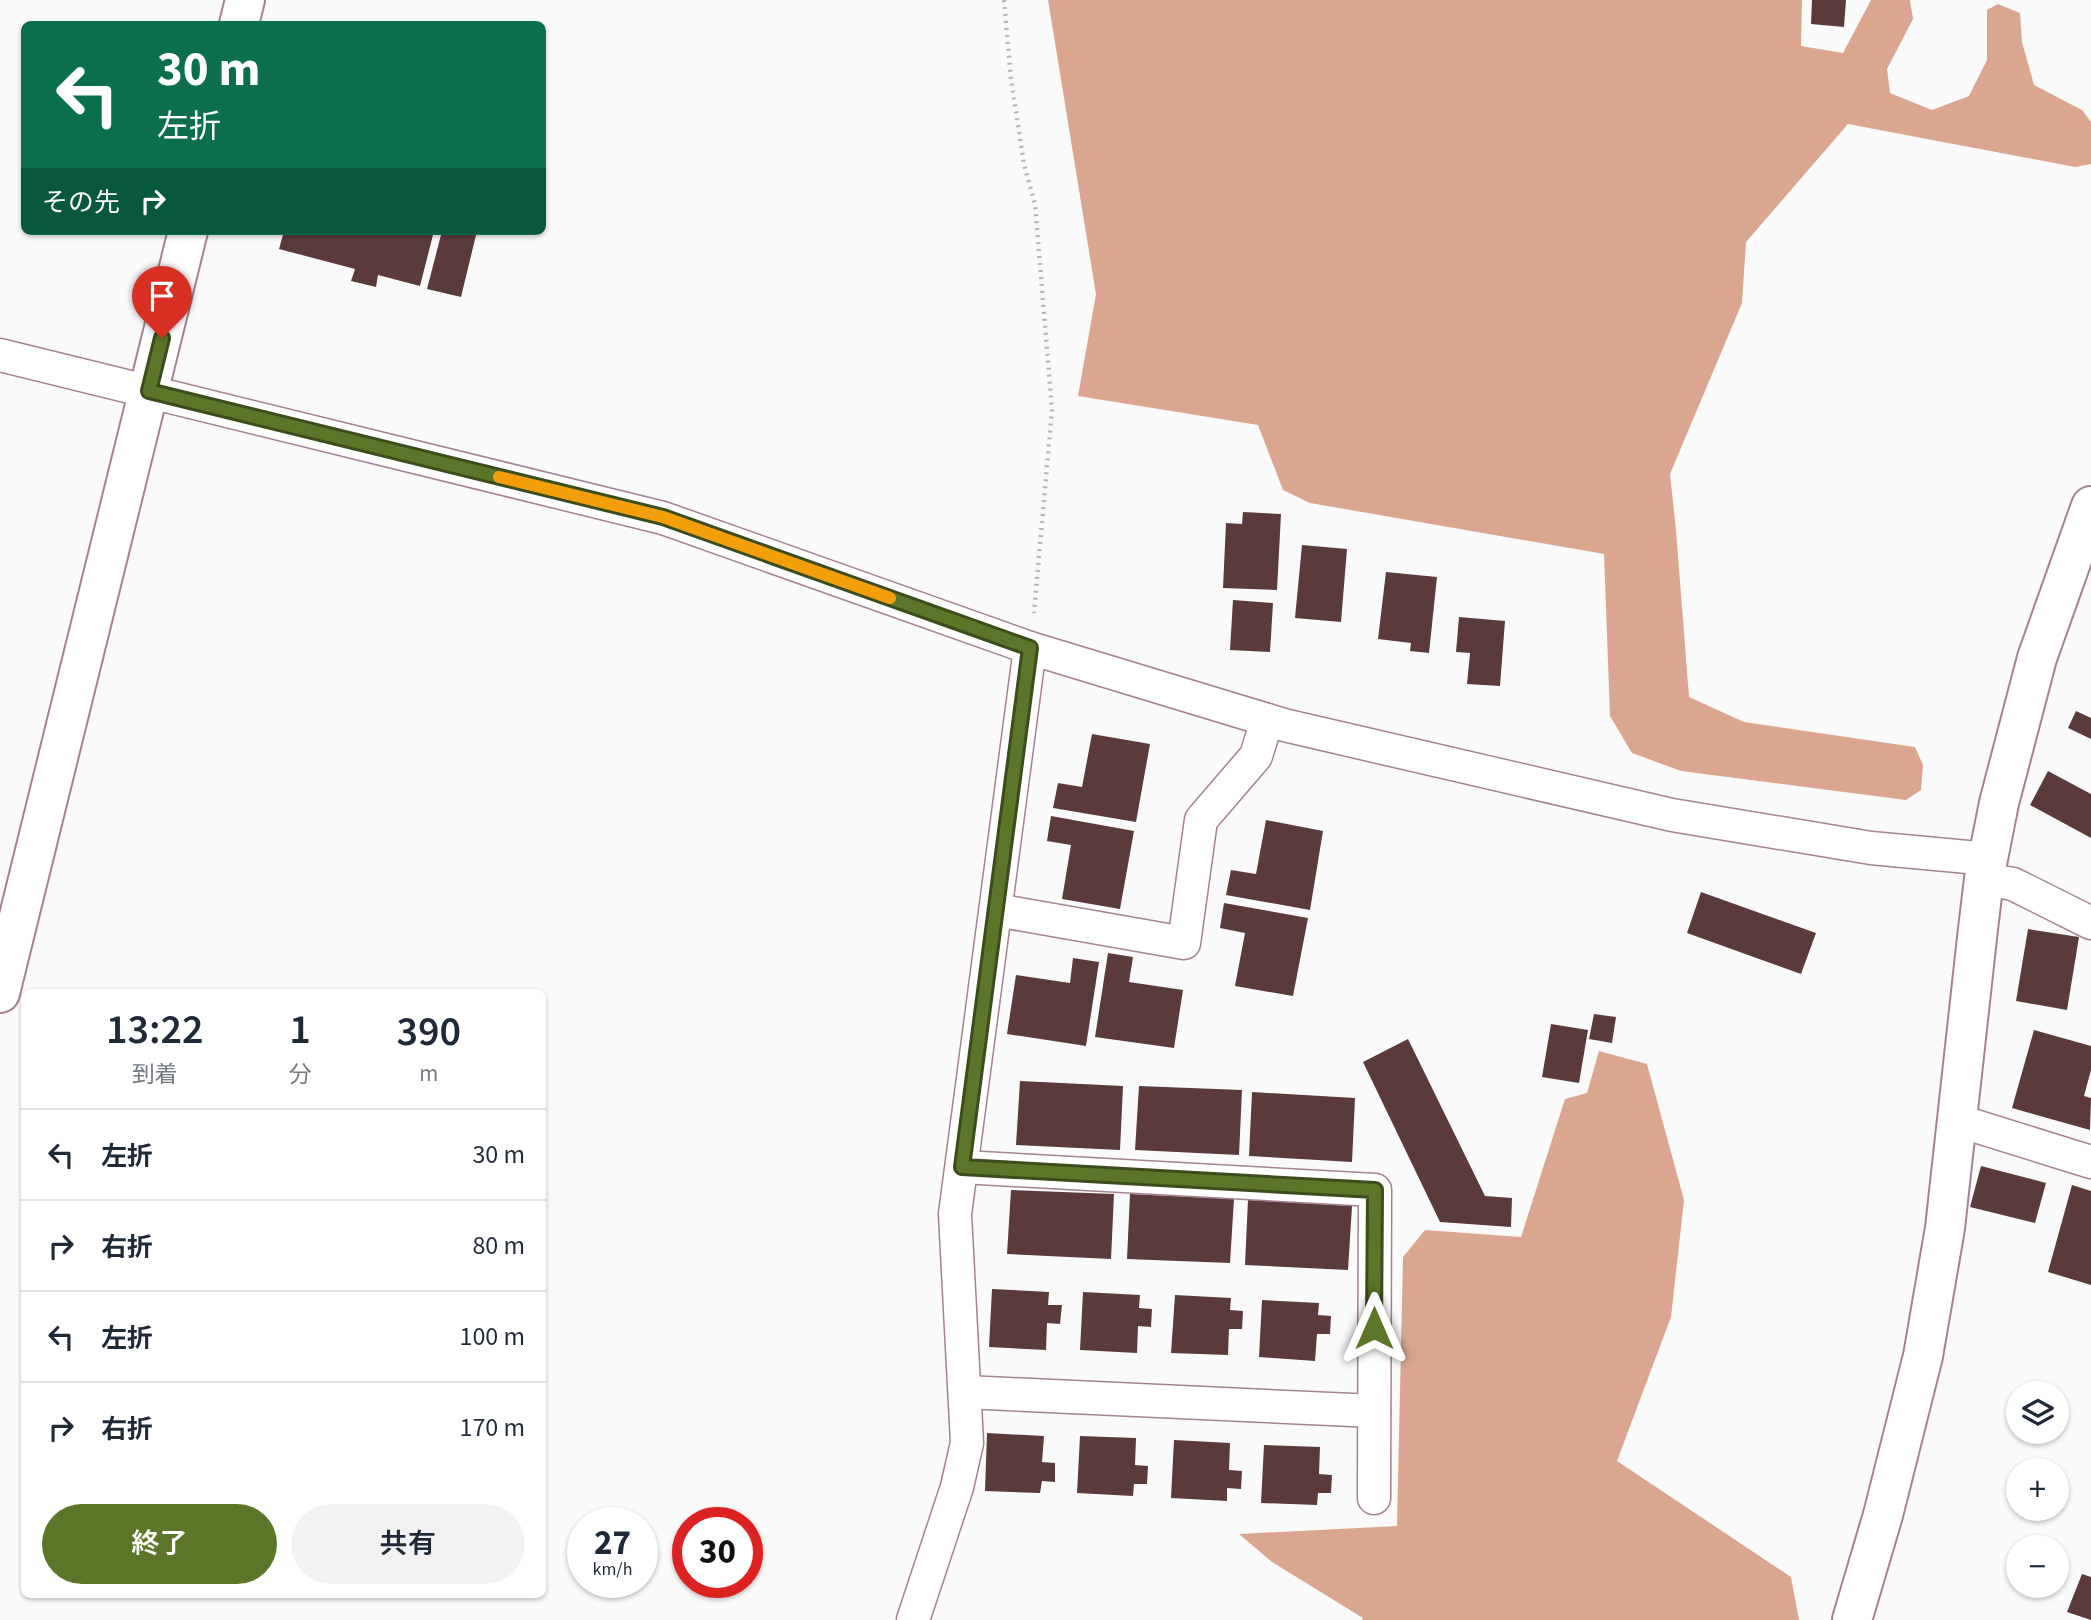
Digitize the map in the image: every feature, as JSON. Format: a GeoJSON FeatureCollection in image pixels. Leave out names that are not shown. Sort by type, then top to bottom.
{"type":"FeatureCollection","features":[{"type":"Feature","properties":{"kind":"street"},"geometry":{"type":"LineString","coordinates":[[240,21],[245,0]]}},
{"type":"Feature","properties":{"kind":"street"},"geometry":{"type":"LineString","coordinates":[[0,993],[187,235]]}},
{"type":"Feature","properties":{"kind":"street"},"geometry":{"type":"LineString","coordinates":[[0,355],[663,517],[1030,648],[1267,720],[1672,816],[1987,869],[2091,923]]}},
{"type":"Feature","properties":{"kind":"street"},"geometry":{"type":"LineString","coordinates":[[1852,1620],[1883,1515],[1923,1356],[1945,1228],[1987,869],[1999,803],[2037,658],[2091,506]]}},
{"type":"Feature","properties":{"kind":"street"},"geometry":{"type":"LineString","coordinates":[[913,1620],[957,1487],[967,1443],[956,1214],[1030,648]]}},
{"type":"Feature","properties":{"kind":"street"},"geometry":{"type":"LineString","coordinates":[[996,910],[1184,943],[1200,820],[1256,756],[1267,720]]}},
{"type":"Feature","properties":{"kind":"street"},"geometry":{"type":"LineString","coordinates":[[1956,1120],[2091,1162]]}},
{"type":"Feature","properties":{"kind":"street"},"geometry":{"type":"LineString","coordinates":[[962,1167],[1375,1190],[1374,1498]]}},
{"type":"Feature","properties":{"kind":"street"},"geometry":{"type":"LineString","coordinates":[[965,1392],[1374,1411]]}},
{"type":"Feature","properties":{"kind":"path"},"geometry":{"type":"LineString","coordinates":[[1004,0],[1012,91],[1024,164],[1035,204],[1052,410],[1030,648]]}},
{"type":"Feature","properties":{"kind":"shaded area"},"geometry":{"type":"Polygon","coordinates":[[[1048,0],[1802,0],[1801,46],[1843,53],[1871,0],[1910,0],[1913,19],[1887,69],[1890,93],[1932,110],[1969,96],[1987,60],[1987,10],[1998,4],[2020,13],[2022,42],[2034,85],[2082,110],[2091,122],[2091,164],[2075,167],[1848,124],[1746,242],[1742,303],[1670,474],[1689,697],[1744,722],[1915,747],[1923,765],[1921,790],[1906,800],[1681,771],[1632,753],[1610,716],[1604,554],[1310,503],[1283,490],[1258,425],[1078,396],[1096,294],[1048,0]]]}},
{"type":"Feature","properties":{"kind":"shaded area"},"geometry":{"type":"Polygon","coordinates":[[[1599,1051],[1647,1064],[1684,1200],[1671,1317],[1617,1461],[1791,1577],[1799,1620],[1362,1620],[1363,1618],[1272,1562],[1239,1534],[1397,1526],[1403,1257],[1425,1230],[1521,1237],[1565,1099],[1587,1093],[1599,1051]]]}},
{"type":"Feature","properties":{"kind":"building"},"geometry":{"type":"Polygon","coordinates":[[[1812,0],[1846,0],[1844,27],[1811,24],[1812,0]]]}},
{"type":"Feature","properties":{"kind":"building"},"geometry":{"type":"Polygon","coordinates":[[[283,235],[433,235],[420,286],[378,275],[376,287],[351,281],[355,269],[279,249],[283,235]]]}},
{"type":"Feature","properties":{"kind":"building"},"geometry":{"type":"Polygon","coordinates":[[[441,235],[476,235],[461,297],[427,289],[441,235]]]}},
{"type":"Feature","properties":{"kind":"building"},"geometry":{"type":"Polygon","coordinates":[[[1243,512],[1281,514],[1277,590],[1223,588],[1226,523],[1242,524],[1243,512]]]}},
{"type":"Feature","properties":{"kind":"building"},"geometry":{"type":"Polygon","coordinates":[[[1302,545],[1347,549],[1341,622],[1295,618],[1302,545]]]}},
{"type":"Feature","properties":{"kind":"building"},"geometry":{"type":"Polygon","coordinates":[[[1386,572],[1437,577],[1429,653],[1410,651],[1411,643],[1378,639],[1386,572]]]}},
{"type":"Feature","properties":{"kind":"building"},"geometry":{"type":"Polygon","coordinates":[[[1233,600],[1273,603],[1270,652],[1230,650],[1233,600]]]}},
{"type":"Feature","properties":{"kind":"building"},"geometry":{"type":"Polygon","coordinates":[[[1459,617],[1505,621],[1500,686],[1467,684],[1470,653],[1456,652],[1459,617]]]}},
{"type":"Feature","properties":{"kind":"building"},"geometry":{"type":"Polygon","coordinates":[[[2076,711],[2091,718],[2091,739],[2068,728],[2076,711]]]}},
{"type":"Feature","properties":{"kind":"building"},"geometry":{"type":"Polygon","coordinates":[[[1092,734],[1150,744],[1136,822],[1053,808],[1058,783],[1082,787],[1092,734]]]}},
{"type":"Feature","properties":{"kind":"building"},"geometry":{"type":"Polygon","coordinates":[[[2048,771],[2091,794],[2091,838],[2030,805],[2048,771]]]}},
{"type":"Feature","properties":{"kind":"building"},"geometry":{"type":"Polygon","coordinates":[[[1051,816],[1134,831],[1120,909],[1062,899],[1071,845],[1047,841],[1051,816]]]}},
{"type":"Feature","properties":{"kind":"building"},"geometry":{"type":"Polygon","coordinates":[[[1266,820],[1323,831],[1310,910],[1226,895],[1231,870],[1256,874],[1266,820]]]}},
{"type":"Feature","properties":{"kind":"building"},"geometry":{"type":"Polygon","coordinates":[[[1701,892],[1816,933],[1801,974],[1687,933],[1701,892]]]}},
{"type":"Feature","properties":{"kind":"building"},"geometry":{"type":"Polygon","coordinates":[[[1224,903],[1308,918],[1293,996],[1235,986],[1245,933],[1220,928],[1224,903]]]}},
{"type":"Feature","properties":{"kind":"building"},"geometry":{"type":"Polygon","coordinates":[[[2028,929],[2079,937],[2067,1010],[2016,1001],[2028,929]]]}},
{"type":"Feature","properties":{"kind":"building"},"geometry":{"type":"Polygon","coordinates":[[[1108,953],[1133,957],[1129,982],[1183,990],[1174,1048],[1095,1037],[1108,953]]]}},
{"type":"Feature","properties":{"kind":"building"},"geometry":{"type":"Polygon","coordinates":[[[1073,958],[1099,962],[1086,1046],[1007,1034],[1016,975],[1070,983],[1073,958]]]}},
{"type":"Feature","properties":{"kind":"building"},"geometry":{"type":"Polygon","coordinates":[[[1594,1014],[1616,1017],[1612,1043],[1589,1039],[1594,1014]]]}},
{"type":"Feature","properties":{"kind":"building"},"geometry":{"type":"Polygon","coordinates":[[[1551,1024],[1588,1030],[1579,1083],[1542,1077],[1551,1024]]]}},
{"type":"Feature","properties":{"kind":"building"},"geometry":{"type":"Polygon","coordinates":[[[2034,1030],[2091,1046],[2091,1070],[2084,1096],[2091,1098],[2090,1130],[2012,1108],[2034,1030]]]}},
{"type":"Feature","properties":{"kind":"building"},"geometry":{"type":"Polygon","coordinates":[[[1408,1039],[1485,1196],[1512,1198],[1511,1227],[1440,1222],[1363,1062],[1408,1039]]]}},
{"type":"Feature","properties":{"kind":"building"},"geometry":{"type":"Polygon","coordinates":[[[1020,1081],[1123,1086],[1120,1150],[1016,1145],[1020,1081]]]}},
{"type":"Feature","properties":{"kind":"building"},"geometry":{"type":"Polygon","coordinates":[[[1139,1086],[1242,1090],[1239,1155],[1135,1150],[1139,1086]]]}},
{"type":"Feature","properties":{"kind":"building"},"geometry":{"type":"Polygon","coordinates":[[[1252,1092],[1355,1098],[1352,1162],[1249,1156],[1252,1092]]]}},
{"type":"Feature","properties":{"kind":"building"},"geometry":{"type":"Polygon","coordinates":[[[1981,1166],[2046,1183],[2035,1223],[1970,1207],[1981,1166]]]}},
{"type":"Feature","properties":{"kind":"building"},"geometry":{"type":"Polygon","coordinates":[[[2072,1185],[2091,1191],[2091,1285],[2048,1272],[2072,1185]]]}},
{"type":"Feature","properties":{"kind":"building"},"geometry":{"type":"Polygon","coordinates":[[[1011,1190],[1114,1194],[1111,1259],[1007,1254],[1011,1190]]]}},
{"type":"Feature","properties":{"kind":"building"},"geometry":{"type":"Polygon","coordinates":[[[1130,1194],[1234,1199],[1230,1263],[1127,1259],[1130,1194]]]}},
{"type":"Feature","properties":{"kind":"building"},"geometry":{"type":"Polygon","coordinates":[[[1248,1200],[1352,1206],[1348,1270],[1245,1265],[1248,1200]]]}},
{"type":"Feature","properties":{"kind":"building"},"geometry":{"type":"Polygon","coordinates":[[[992,1289],[1049,1292],[1048,1305],[1062,1305],[1060,1324],[1047,1323],[1046,1350],[989,1347],[992,1289]]]}},
{"type":"Feature","properties":{"kind":"building"},"geometry":{"type":"Polygon","coordinates":[[[1083,1292],[1140,1295],[1139,1308],[1152,1309],[1151,1327],[1138,1326],[1137,1353],[1080,1350],[1083,1292]]]}},
{"type":"Feature","properties":{"kind":"building"},"geometry":{"type":"Polygon","coordinates":[[[1175,1295],[1231,1298],[1230,1310],[1243,1311],[1242,1329],[1229,1329],[1228,1355],[1171,1353],[1175,1295]]]}},
{"type":"Feature","properties":{"kind":"building"},"geometry":{"type":"Polygon","coordinates":[[[1262,1300],[1319,1303],[1318,1315],[1331,1316],[1330,1334],[1317,1334],[1315,1361],[1259,1357],[1262,1300]]]}},
{"type":"Feature","properties":{"kind":"building"},"geometry":{"type":"Polygon","coordinates":[[[987,1433],[1044,1436],[1042,1462],[1055,1463],[1055,1482],[1042,1481],[1040,1493],[985,1491],[987,1433]]]}},
{"type":"Feature","properties":{"kind":"building"},"geometry":{"type":"Polygon","coordinates":[[[1080,1436],[1136,1438],[1135,1465],[1148,1466],[1147,1484],[1134,1484],[1133,1496],[1077,1493],[1080,1436]]]}},
{"type":"Feature","properties":{"kind":"building"},"geometry":{"type":"Polygon","coordinates":[[[1174,1440],[1230,1443],[1229,1470],[1242,1471],[1241,1489],[1227,1488],[1227,1501],[1171,1498],[1174,1440]]]}},
{"type":"Feature","properties":{"kind":"building"},"geometry":{"type":"Polygon","coordinates":[[[1264,1445],[1320,1447],[1319,1474],[1332,1475],[1331,1493],[1318,1493],[1317,1505],[1261,1503],[1264,1445]]]}},
{"type":"Feature","properties":{"kind":"building"},"geometry":{"type":"Polygon","coordinates":[[[2082,1574],[2091,1577],[2091,1620],[2067,1612],[2082,1574]]]}},
{"type":"Feature","properties":{"kind":"slow traffic"},"geometry":{"type":"LineString","coordinates":[[499,477],[663,517],[890,598]]}},
{"type":"Feature","properties":{"kind":"route"},"geometry":{"type":"LineString","coordinates":[[162,338],[149,391],[663,517],[1030,648],[962,1167],[1375,1190],[1374,1328]]}}]}
